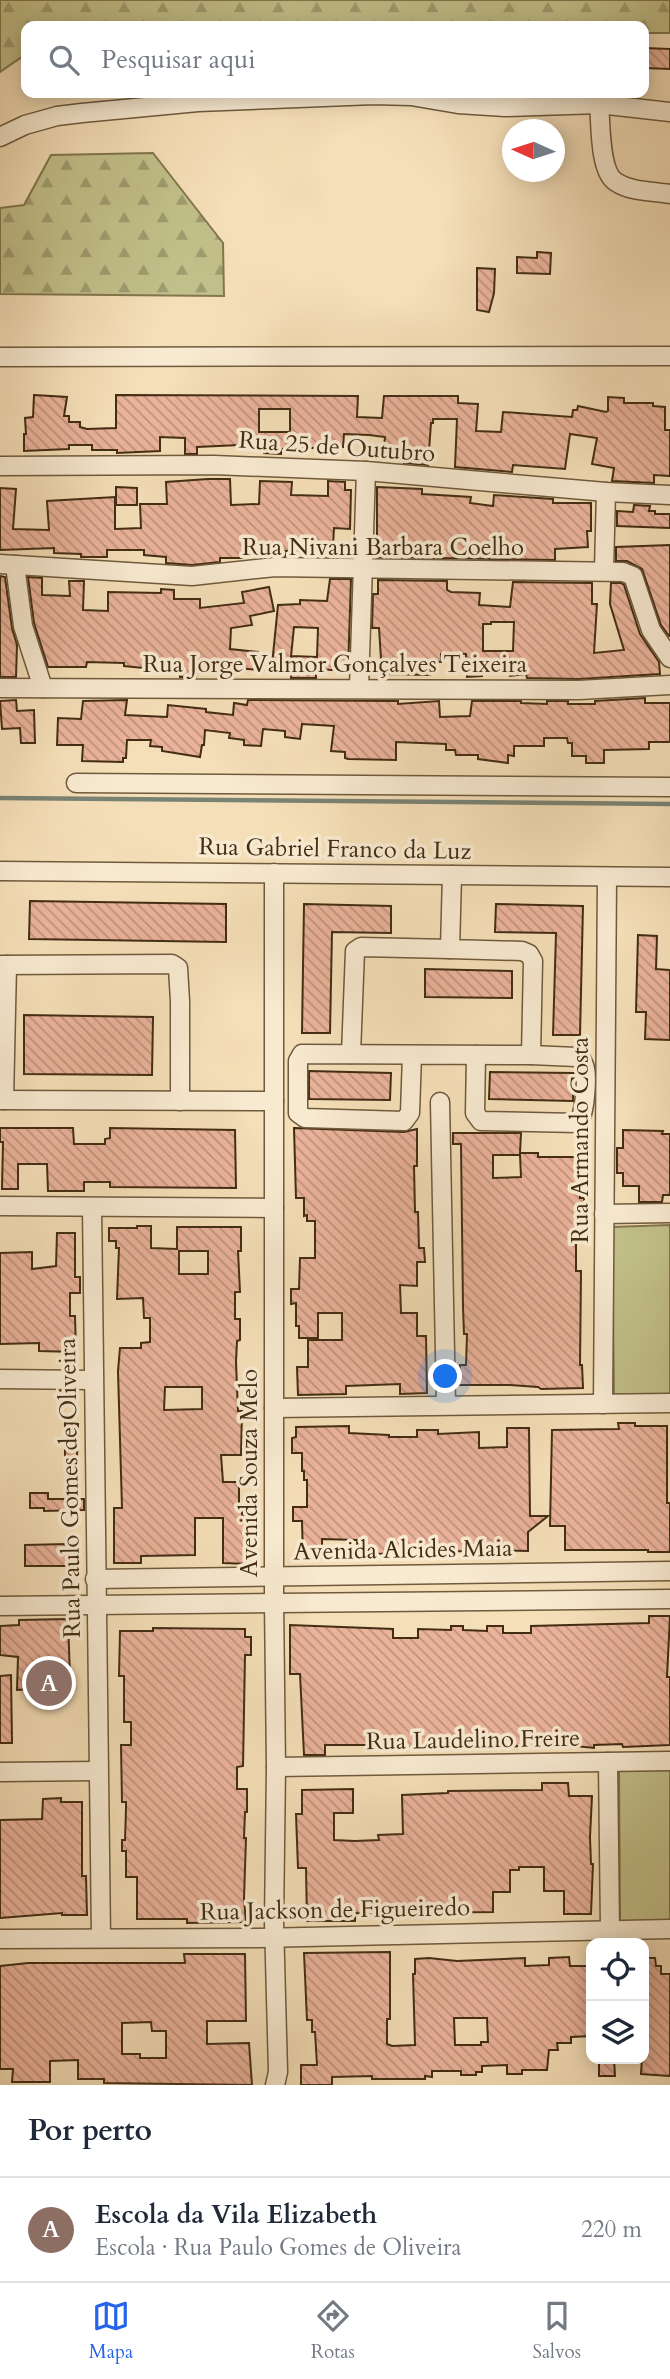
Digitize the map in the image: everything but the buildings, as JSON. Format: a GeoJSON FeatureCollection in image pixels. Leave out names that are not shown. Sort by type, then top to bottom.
{"type":"FeatureCollection","features":[{"type":"Feature","properties":{"kind":"street"},"geometry":{"type":"LineString","coordinates":[[0,137],[25,125],[57,116],[198,103],[308,98]]}},
{"type":"Feature","properties":{"kind":"street"},"geometry":{"type":"LineString","coordinates":[[423,98],[458,104],[505,107],[599,104],[670,112]]}},
{"type":"Feature","properties":{"kind":"street"},"geometry":{"type":"LineString","coordinates":[[599,104],[605,166],[614,181],[630,188],[670,194]]}},
{"type":"Feature","properties":{"kind":"street"},"geometry":{"type":"LineString","coordinates":[[0,357],[670,356]]}},
{"type":"Feature","properties":{"kind":"street","name":"Rua 25 de Outubro"},"geometry":{"type":"LineString","coordinates":[[0,466],[214,465],[366,471],[670,495]]}},
{"type":"Feature","properties":{"kind":"street"},"geometry":{"type":"LineString","coordinates":[[359,688],[366,471]]}},
{"type":"Feature","properties":{"kind":"street"},"geometry":{"type":"LineString","coordinates":[[604,570],[606,492]]}},
{"type":"Feature","properties":{"kind":"street"},"geometry":{"type":"LineString","coordinates":[[7,565],[43,688]]}},
{"type":"Feature","properties":{"kind":"street","name":"Rua Nivani Barbara Coelho"},"geometry":{"type":"LineString","coordinates":[[7,565],[192,576],[275,567],[568,572],[604,570],[628,573],[633,576],[651,629],[670,658]]}},
{"type":"Feature","properties":{"kind":"street","name":"Rua Jorge Valmor Gonçalves Teixeira"},"geometry":{"type":"LineString","coordinates":[[0,688],[579,690],[670,685]]}},
{"type":"Feature","properties":{"kind":"street"},"geometry":{"type":"LineString","coordinates":[[76,783],[670,787]]}},
{"type":"Feature","properties":{"kind":"street","name":"Rua Gabriel Franco da Luz"},"geometry":{"type":"LineString","coordinates":[[0,870],[670,877]]}},
{"type":"Feature","properties":{"kind":"street","name":"Avenida Souza Melo"},"geometry":{"type":"LineString","coordinates":[[274,873],[274,1937],[279,2081]]}},
{"type":"Feature","properties":{"kind":"street"},"geometry":{"type":"LineString","coordinates":[[450,948],[452,875]]}},
{"type":"Feature","properties":{"kind":"street","name":"Rua Armando Costa"},"geometry":{"type":"LineString","coordinates":[[603,1404],[607,877]]}},
{"type":"Feature","properties":{"kind":"street"},"geometry":{"type":"LineString","coordinates":[[351,1054],[355,951],[361,947],[450,948],[522,951],[529,954],[533,961],[531,1055]]}},
{"type":"Feature","properties":{"kind":"street"},"geometry":{"type":"LineString","coordinates":[[180,1101],[178,968],[172,964],[3,965],[2,1100],[180,1101],[274,1101]]}},
{"type":"Feature","properties":{"kind":"street"},"geometry":{"type":"LineString","coordinates":[[412,1055],[410,1113],[404,1121],[305,1118],[299,1115],[297,1109],[300,1056],[305,1054],[531,1055],[576,1057],[582,1060],[585,1070],[583,1114],[578,1123],[481,1121],[475,1112],[476,1055]]}},
{"type":"Feature","properties":{"kind":"street"},"geometry":{"type":"LineString","coordinates":[[440,1102],[446,1405]]}},
{"type":"Feature","properties":{"kind":"street"},"geometry":{"type":"LineString","coordinates":[[0,1206],[274,1208]]}},
{"type":"Feature","properties":{"kind":"street","name":"Rua Paulo Gomes de Oliveira"},"geometry":{"type":"LineString","coordinates":[[92,1207],[92,1380],[101,1937]]}},
{"type":"Feature","properties":{"kind":"street"},"geometry":{"type":"LineString","coordinates":[[604,1214],[670,1213]]}},
{"type":"Feature","properties":{"kind":"street"},"geometry":{"type":"LineString","coordinates":[[0,1379],[92,1380]]}},
{"type":"Feature","properties":{"kind":"street"},"geometry":{"type":"LineString","coordinates":[[274,1408],[670,1403]]}},
{"type":"Feature","properties":{"kind":"street","name":"Avenida Alcides Maia"},"geometry":{"type":"LineString","coordinates":[[95,1579],[670,1571]]}},
{"type":"Feature","properties":{"kind":"street","name":"Avenida Alcides Maia"},"geometry":{"type":"LineString","coordinates":[[0,1606],[670,1599]]}},
{"type":"Feature","properties":{"kind":"street","name":"Rua Laudelino Freire"},"geometry":{"type":"LineString","coordinates":[[276,1767],[670,1761]]}},
{"type":"Feature","properties":{"kind":"street"},"geometry":{"type":"LineString","coordinates":[[608,1762],[610,1929]]}},
{"type":"Feature","properties":{"kind":"street"},"geometry":{"type":"LineString","coordinates":[[0,1772],[98,1771]]}},
{"type":"Feature","properties":{"kind":"street","name":"Rua Jackson de Figueiredo"},"geometry":{"type":"LineString","coordinates":[[0,1939],[670,1929]]}},
{"type":"Feature","properties":{"kind":"green space"},"geometry":{"type":"Polygon","coordinates":[[[0,0],[670,0],[670,33],[649,33],[649,21],[21,21],[21,57],[0,72],[0,0]]]}},
{"type":"Feature","properties":{"kind":"green space"},"geometry":{"type":"Polygon","coordinates":[[[153,153],[223,243],[224,296],[0,294],[0,208],[24,205],[51,155],[153,153]]]}},
{"type":"Feature","properties":{"kind":"green space"},"geometry":{"type":"Polygon","coordinates":[[[670,1225],[670,1395],[614,1397],[612,1227],[670,1225]]]}},
{"type":"Feature","properties":{"kind":"green space"},"geometry":{"type":"Polygon","coordinates":[[[619,1769],[670,1769],[670,1922],[620,1922],[619,1769]]]}},
{"type":"Feature","properties":{"kind":"waterway"},"geometry":{"type":"LineString","coordinates":[[0,798],[670,804]]}},
{"type":"Feature","properties":{"kind":"place","name":"Escola da Vila Elizabeth"},"geometry":{"type":"Point","coordinates":[49,1683]}}]}
